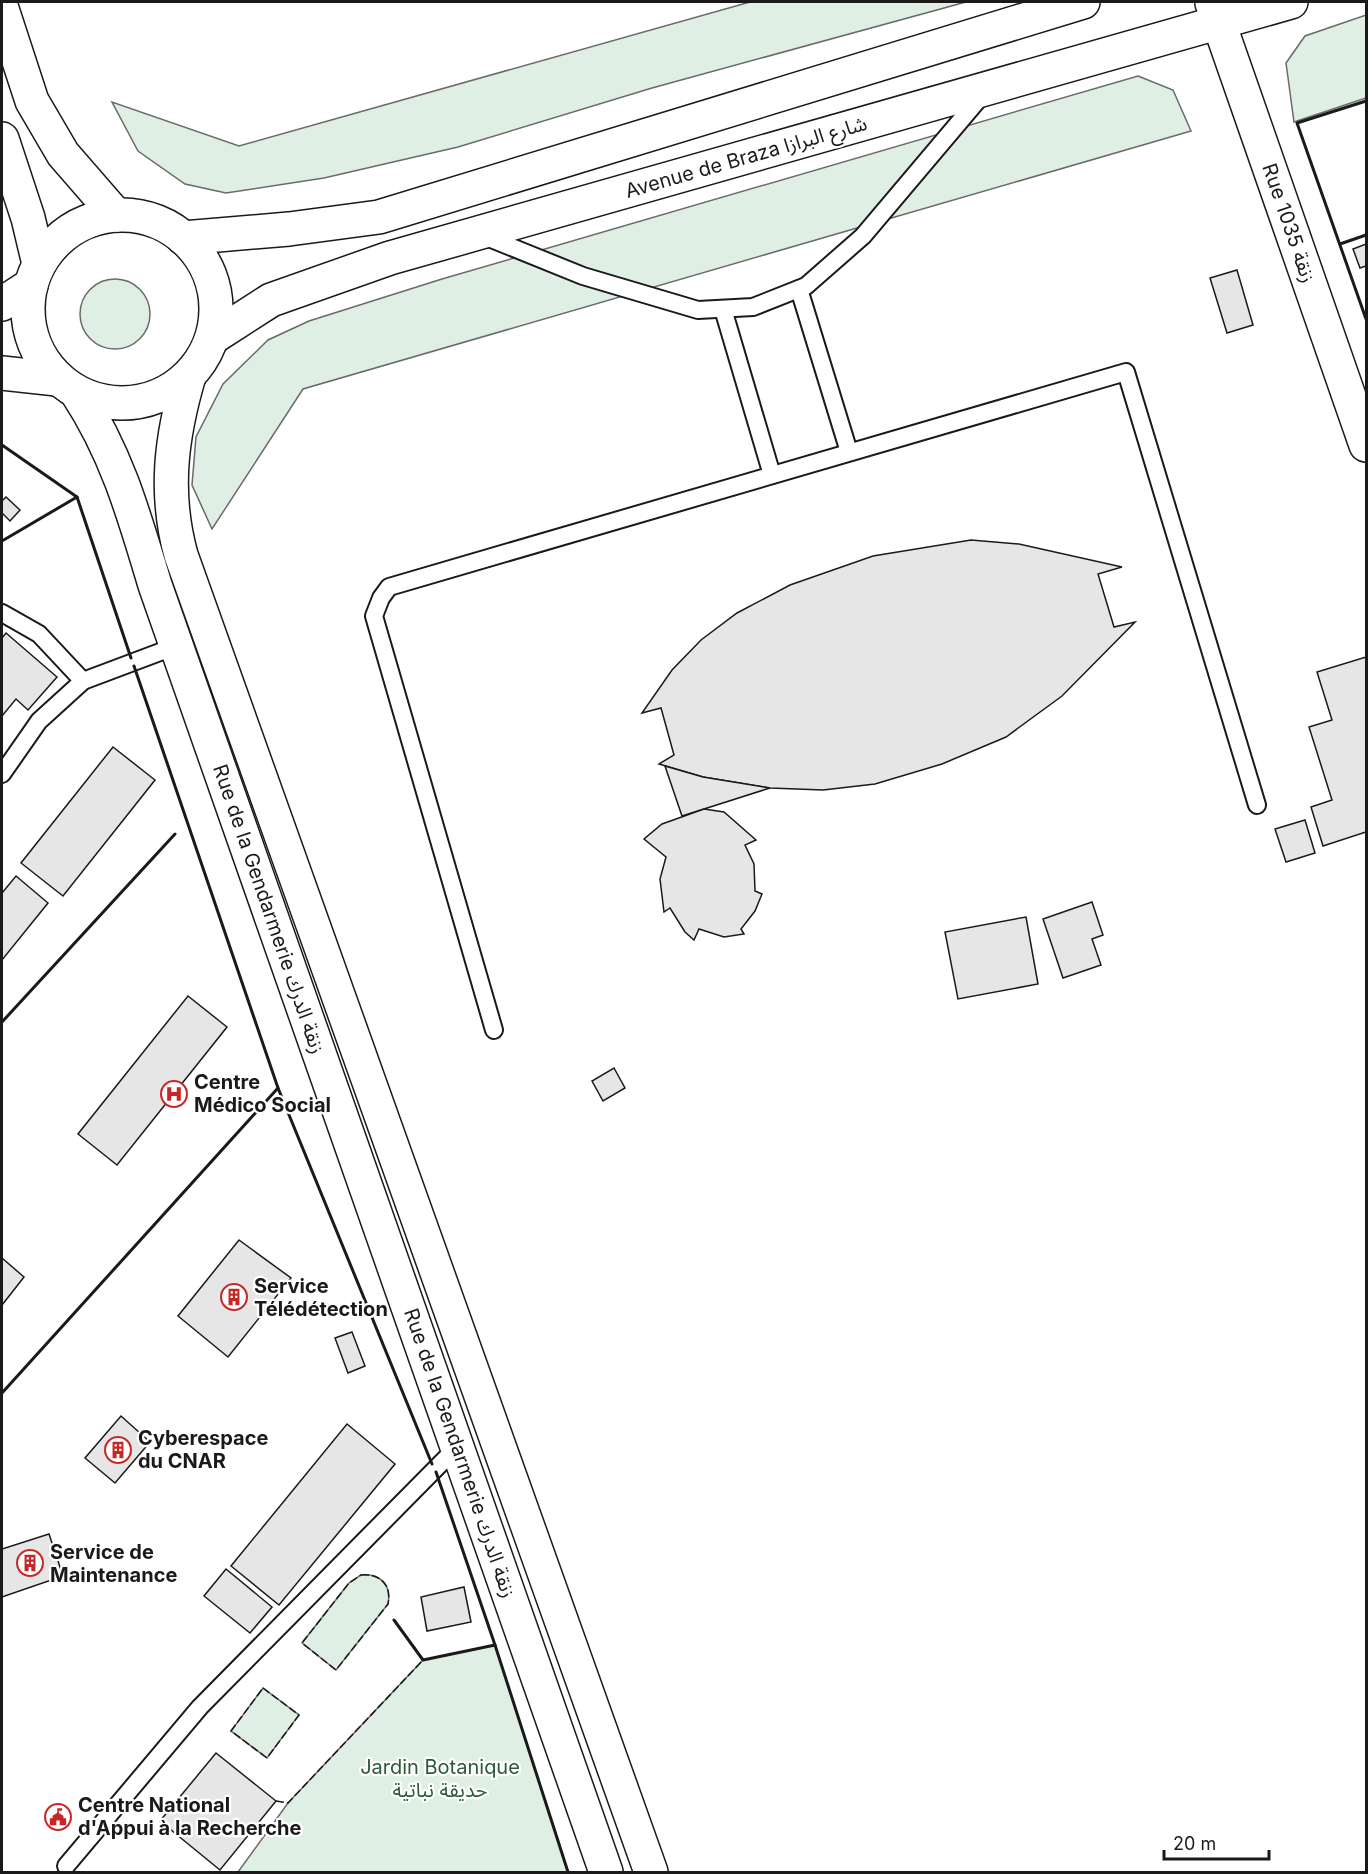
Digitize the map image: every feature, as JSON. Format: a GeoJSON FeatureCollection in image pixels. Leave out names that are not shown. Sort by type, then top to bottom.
{"type":"FeatureCollection","features":[{"type":"Feature","properties":{"kind":"main road"},"geometry":{"type":"LineString","coordinates":[[183,238],[278,231],[379,217],[1083,2]]}},
{"type":"Feature","properties":{"kind":"main road","name":"Avenue de Braza شارع البرازا"},"geometry":{"type":"LineString","coordinates":[[212,338],[271,300],[390,258],[989,88],[1215,12],[1291,2]]}},
{"type":"Feature","properties":{"kind":"main road"},"geometry":{"type":"LineString","coordinates":[[2,9],[32,100],[63,154],[116,215]]}},
{"type":"Feature","properties":{"kind":"main road","name":"Rue 1035 زنقة"},"geometry":{"type":"LineString","coordinates":[[1215,12],[1366,445]]}},
{"type":"Feature","properties":{"kind":"main road"},"geometry":{"type":"LineString","coordinates":[[2,139],[28,218],[35,275],[28,315],[34,346],[44,364],[67,386]]}},
{"type":"Feature","properties":{"kind":"main road"},"geometry":{"type":"LineString","coordinates":[[2,304],[35,275],[53,245],[71,230],[93,220],[116,215],[140,217],[163,224],[183,238],[201,258],[213,283],[216,311],[212,338],[202,358],[189,376],[169,391],[147,401],[123,404],[100,401],[67,386],[2,373]]}},
{"type":"Feature","properties":{"kind":"main road","name":"Rue de la Gendarmerie زنقة الدرك"},"geometry":{"type":"LineString","coordinates":[[189,376],[174,430],[170,490],[173,522],[185,568],[651,1872]]}},
{"type":"Feature","properties":{"kind":"main road","name":"Rue de la Gendarmerie زنقة الدرك"},"geometry":{"type":"LineString","coordinates":[[67,386],[110,448],[128,492],[176,646],[606,1872]]}},
{"type":"Feature","properties":{"kind":"lane"},"geometry":{"type":"LineString","coordinates":[[478,233],[583,276],[698,310],[753,307],[806,286],[863,236],[989,88]]}},
{"type":"Feature","properties":{"kind":"lane"},"geometry":{"type":"LineString","coordinates":[[798,289],[849,452]]}},
{"type":"Feature","properties":{"kind":"lane"},"geometry":{"type":"LineString","coordinates":[[723,309],[772,475]]}},
{"type":"Feature","properties":{"kind":"lane"},"geometry":{"type":"LineString","coordinates":[[494,1030],[374,616],[388,587],[1126,372],[1257,805]]}},
{"type":"Feature","properties":{"kind":"lane"},"geometry":{"type":"LineString","coordinates":[[2,613],[39,634],[83,681]]}},
{"type":"Feature","properties":{"kind":"lane"},"geometry":{"type":"LineString","coordinates":[[2,774],[39,720],[83,681],[176,646]]}},
{"type":"Feature","properties":{"kind":"lane"},"geometry":{"type":"LineString","coordinates":[[66,1866],[200,1707],[458,1446]]}},
{"type":"Feature","properties":{"kind":"green space"},"geometry":{"type":"Polygon","coordinates":[[[750,2],[966,2],[652,88],[458,147],[324,178],[226,193],[185,184],[138,151],[112,102],[239,146],[750,2]]]}},
{"type":"Feature","properties":{"kind":"green space"},"geometry":{"type":"Polygon","coordinates":[[[1366,15],[1366,98],[1294,122],[1286,63],[1305,36],[1366,15]]]}},
{"type":"Feature","properties":{"kind":"green space"},"geometry":{"type":"Polygon","coordinates":[[[1138,76],[1173,90],[1191,131],[303,389],[212,529],[192,485],[196,437],[223,384],[268,340],[309,321],[442,279],[1138,76]]]}},
{"type":"Feature","properties":{"kind":"green space"},"geometry":{"type":"Polygon","coordinates":[[[122,279],[135,285],[144,294],[148,300],[150,314],[148,328],[140,339],[129,347],[108,349],[90,339],[82,328],[80,307],[90,289],[101,281],[122,279]]]}},
{"type":"Feature","properties":{"kind":"green space"},"geometry":{"type":"Polygon","coordinates":[[[361,1575],[374,1576],[383,1582],[388,1591],[388,1604],[336,1670],[302,1643],[349,1583],[361,1575]]]}},
{"type":"Feature","properties":{"kind":"green space","name":"Jardin Botanique حديقة نباتية"},"geometry":{"type":"Polygon","coordinates":[[[495,1645],[568,1872],[238,1872],[288,1803],[423,1660],[495,1645]]]}},
{"type":"Feature","properties":{"kind":"green space"},"geometry":{"type":"Polygon","coordinates":[[[263,1688],[299,1715],[267,1758],[231,1731],[263,1688]]]}},
{"type":"Feature","properties":{"kind":"building"},"geometry":{"type":"Polygon","coordinates":[[[1366,244],[1366,266],[1360,268],[1353,249],[1366,244]]]}},
{"type":"Feature","properties":{"kind":"building"},"geometry":{"type":"Polygon","coordinates":[[[1237,270],[1253,325],[1227,333],[1210,278],[1237,270]]]}},
{"type":"Feature","properties":{"kind":"building"},"geometry":{"type":"Polygon","coordinates":[[[6,497],[20,510],[10,521],[2,513],[2,501],[6,497]]]}},
{"type":"Feature","properties":{"kind":"building"},"geometry":{"type":"Polygon","coordinates":[[[971,540],[1019,544],[1122,567],[1098,574],[1114,627],[1135,622],[1062,696],[1006,737],[942,764],[875,784],[823,790],[770,788],[703,777],[659,764],[674,755],[661,708],[642,713],[672,670],[701,640],[737,613],[790,585],[873,556],[971,540]]]}},
{"type":"Feature","properties":{"kind":"building"},"geometry":{"type":"Polygon","coordinates":[[[6,633],[57,677],[28,710],[16,699],[2,716],[2,638],[6,633]]]}},
{"type":"Feature","properties":{"kind":"building"},"geometry":{"type":"Polygon","coordinates":[[[1366,657],[1366,832],[1323,846],[1311,807],[1332,800],[1309,727],[1332,720],[1317,672],[1366,657]]]}},
{"type":"Feature","properties":{"kind":"building"},"geometry":{"type":"Polygon","coordinates":[[[113,747],[155,780],[63,896],[21,863],[113,747]]]}},
{"type":"Feature","properties":{"kind":"building"},"geometry":{"type":"Polygon","coordinates":[[[665,766],[703,777],[770,788],[682,816],[665,766]]]}},
{"type":"Feature","properties":{"kind":"building"},"geometry":{"type":"Polygon","coordinates":[[[704,809],[724,812],[756,840],[745,845],[754,864],[755,891],[762,894],[755,911],[741,929],[744,934],[724,937],[699,929],[694,940],[685,932],[670,908],[664,912],[660,879],[666,857],[644,839],[662,824],[704,809]]]}},
{"type":"Feature","properties":{"kind":"building"},"geometry":{"type":"Polygon","coordinates":[[[1305,820],[1315,853],[1286,862],[1275,829],[1305,820]]]}},
{"type":"Feature","properties":{"kind":"building"},"geometry":{"type":"Polygon","coordinates":[[[16,876],[48,903],[2,960],[2,893],[16,876]]]}},
{"type":"Feature","properties":{"kind":"building"},"geometry":{"type":"Polygon","coordinates":[[[1092,902],[1103,935],[1092,939],[1101,965],[1063,978],[1043,919],[1092,902]]]}},
{"type":"Feature","properties":{"kind":"building"},"geometry":{"type":"Polygon","coordinates":[[[1026,917],[1038,984],[958,999],[945,932],[1026,917]]]}},
{"type":"Feature","properties":{"kind":"building"},"geometry":{"type":"Polygon","coordinates":[[[188,996],[227,1027],[117,1165],[78,1134],[188,996]]]}},
{"type":"Feature","properties":{"kind":"building"},"geometry":{"type":"Polygon","coordinates":[[[614,1068],[625,1088],[603,1101],[592,1081],[614,1068]]]}},
{"type":"Feature","properties":{"kind":"building","name":"Service Télédétection"},"geometry":{"type":"Polygon","coordinates":[[[239,1240],[291,1278],[228,1357],[178,1316],[239,1240]]]}},
{"type":"Feature","properties":{"kind":"building"},"geometry":{"type":"Polygon","coordinates":[[[2,1258],[24,1277],[2,1305],[2,1258]]]}},
{"type":"Feature","properties":{"kind":"building"},"geometry":{"type":"Polygon","coordinates":[[[352,1332],[365,1366],[348,1373],[335,1338],[352,1332]]]}},
{"type":"Feature","properties":{"kind":"building","name":"Cyberespace du CNAR"},"geometry":{"type":"Polygon","coordinates":[[[121,1416],[150,1442],[115,1483],[85,1458],[121,1416]]]}},
{"type":"Feature","properties":{"kind":"building"},"geometry":{"type":"Polygon","coordinates":[[[347,1424],[395,1464],[279,1605],[231,1566],[347,1424]]]}},
{"type":"Feature","properties":{"kind":"building","name":"Service de Maintenance"},"geometry":{"type":"Polygon","coordinates":[[[49,1534],[63,1576],[2,1597],[2,1549],[49,1534]]]}},
{"type":"Feature","properties":{"kind":"building"},"geometry":{"type":"Polygon","coordinates":[[[226,1569],[272,1607],[250,1633],[204,1596],[226,1569]]]}},
{"type":"Feature","properties":{"kind":"building"},"geometry":{"type":"Polygon","coordinates":[[[464,1587],[471,1622],[427,1631],[421,1597],[464,1587]]]}},
{"type":"Feature","properties":{"kind":"building"},"geometry":{"type":"Polygon","coordinates":[[[216,1753],[276,1801],[220,1870],[160,1821],[216,1753]]]}},
{"type":"Feature","properties":{"kind":"fence"},"geometry":{"type":"LineString","coordinates":[[361,1575],[374,1576],[383,1582],[388,1591],[388,1604],[336,1670],[302,1643],[349,1583],[361,1575]]}},
{"type":"Feature","properties":{"kind":"fence"},"geometry":{"type":"LineString","coordinates":[[276,1801],[288,1803],[423,1660]]}},
{"type":"Feature","properties":{"kind":"fence"},"geometry":{"type":"LineString","coordinates":[[263,1688],[299,1715],[267,1758],[231,1731],[263,1688]]}},
{"type":"Feature","properties":{"kind":"wall"},"geometry":{"type":"LineString","coordinates":[[1366,101],[1297,123],[1366,319]]}},
{"type":"Feature","properties":{"kind":"wall"},"geometry":{"type":"LineString","coordinates":[[1340,244],[1366,235]]}},
{"type":"Feature","properties":{"kind":"wall"},"geometry":{"type":"LineString","coordinates":[[2,445],[77,497],[131,658]]}},
{"type":"Feature","properties":{"kind":"wall"},"geometry":{"type":"LineString","coordinates":[[2,541],[77,497]]}},
{"type":"Feature","properties":{"kind":"wall"},"geometry":{"type":"LineString","coordinates":[[134,666],[278,1088],[432,1464]]}},
{"type":"Feature","properties":{"kind":"wall"},"geometry":{"type":"LineString","coordinates":[[2,1022],[175,834]]}},
{"type":"Feature","properties":{"kind":"wall"},"geometry":{"type":"LineString","coordinates":[[2,1393],[278,1088]]}},
{"type":"Feature","properties":{"kind":"wall"},"geometry":{"type":"LineString","coordinates":[[436,1472],[495,1645]]}},
{"type":"Feature","properties":{"kind":"wall"},"geometry":{"type":"LineString","coordinates":[[394,1620],[423,1660],[495,1645],[568,1872]]}},
{"type":"Feature","properties":{"kind":"place","name":"Centre Médico Social"},"geometry":{"type":"Point","coordinates":[174,1094]}},
{"type":"Feature","properties":{"kind":"place","name":"Service Télédétection"},"geometry":{"type":"Point","coordinates":[234,1297]}},
{"type":"Feature","properties":{"kind":"place","name":"Cyberespace du CNAR"},"geometry":{"type":"Point","coordinates":[118,1450]}},
{"type":"Feature","properties":{"kind":"place","name":"Service de Maintenance"},"geometry":{"type":"Point","coordinates":[30,1563]}},
{"type":"Feature","properties":{"kind":"place","name":"Centre National d'Appui à la Recherche"},"geometry":{"type":"Point","coordinates":[58,1817]}}]}
